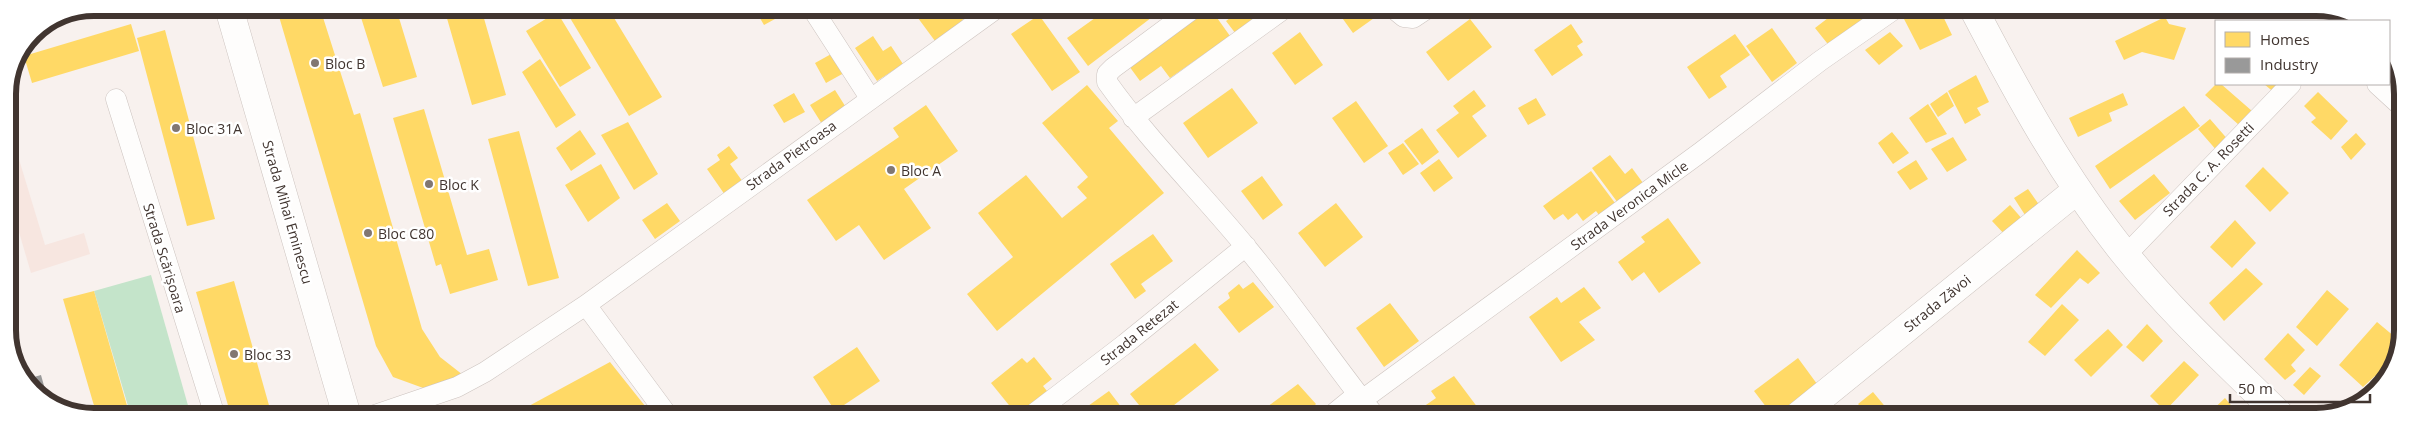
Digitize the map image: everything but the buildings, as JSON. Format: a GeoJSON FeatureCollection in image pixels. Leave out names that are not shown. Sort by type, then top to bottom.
{"type":"FeatureCollection","features":[{"type":"Feature","properties":{"kind":"street","name":"Strada Mihai Eminescu"},"geometry":{"type":"LineString","coordinates":[[231,16],[345,408]]}},
{"type":"Feature","properties":{"kind":"street"},"geometry":{"type":"LineString","coordinates":[[817,16],[870,98]]}},
{"type":"Feature","properties":{"kind":"street","name":"Strada Pietroasa"},"geometry":{"type":"LineString","coordinates":[[395,408],[457,386],[471,379],[586,305],[986,16]]}},
{"type":"Feature","properties":{"kind":"street"},"geometry":{"type":"LineString","coordinates":[[1183,16],[1113,68],[1108,74],[1107,82],[1133,118],[1246,246],[1294,306],[1369,408]]}},
{"type":"Feature","properties":{"kind":"street"},"geometry":{"type":"LineString","coordinates":[[1133,118],[1274,16]]}},
{"type":"Feature","properties":{"kind":"street"},"geometry":{"type":"LineString","coordinates":[[1403,16],[1413,18],[1416,16]]}},
{"type":"Feature","properties":{"kind":"street","name":"Strada Veronica Micle"},"geometry":{"type":"LineString","coordinates":[[1343,408],[1693,158],[1820,61],[1885,16]]}},
{"type":"Feature","properties":{"kind":"street"},"geometry":{"type":"LineString","coordinates":[[1977,16],[2016,90],[2077,190],[2126,255],[2193,328],[2273,408]]}},
{"type":"Feature","properties":{"kind":"street","name":"Strada C. A. Rosetti"},"geometry":{"type":"LineString","coordinates":[[2126,255],[2290,85]]}},
{"type":"Feature","properties":{"kind":"street"},"geometry":{"type":"LineString","coordinates":[[2378,85],[2394,100]]}},
{"type":"Feature","properties":{"kind":"street","name":"Strada Scărișoara"},"geometry":{"type":"LineString","coordinates":[[116,99],[213,408]]}},
{"type":"Feature","properties":{"kind":"street","name":"Strada Zăvoi"},"geometry":{"type":"LineString","coordinates":[[1808,408],[2077,190]]}},
{"type":"Feature","properties":{"kind":"street","name":"Strada Retezat"},"geometry":{"type":"LineString","coordinates":[[1041,408],[1125,344],[1246,246]]}},
{"type":"Feature","properties":{"kind":"street"},"geometry":{"type":"LineString","coordinates":[[586,305],[662,408]]}},
{"type":"Feature","properties":{"kind":"shaded area"},"geometry":{"type":"Polygon","coordinates":[[[16,149],[45,245],[84,233],[90,254],[31,273],[16,222],[16,149]]]}},
{"type":"Feature","properties":{"kind":"shaded area"},"geometry":{"type":"Polygon","coordinates":[[[16,270],[19,280],[16,281],[16,270]]]}},
{"type":"Feature","properties":{"kind":"green space"},"geometry":{"type":"Polygon","coordinates":[[[151,275],[189,408],[129,408],[94,291],[151,275]]]}},
{"type":"Feature","properties":{"kind":"place","name":"Bloc B"},"geometry":{"type":"Point","coordinates":[315,63]}},
{"type":"Feature","properties":{"kind":"place","name":"Bloc 31A"},"geometry":{"type":"Point","coordinates":[176,128]}},
{"type":"Feature","properties":{"kind":"place","name":"Bloc A"},"geometry":{"type":"Point","coordinates":[891,170]}},
{"type":"Feature","properties":{"kind":"place","name":"Bloc K"},"geometry":{"type":"Point","coordinates":[429,184]}},
{"type":"Feature","properties":{"kind":"place","name":"Bloc C80"},"geometry":{"type":"Point","coordinates":[368,233]}},
{"type":"Feature","properties":{"kind":"place","name":"Bloc 33"},"geometry":{"type":"Point","coordinates":[234,354]}}]}
